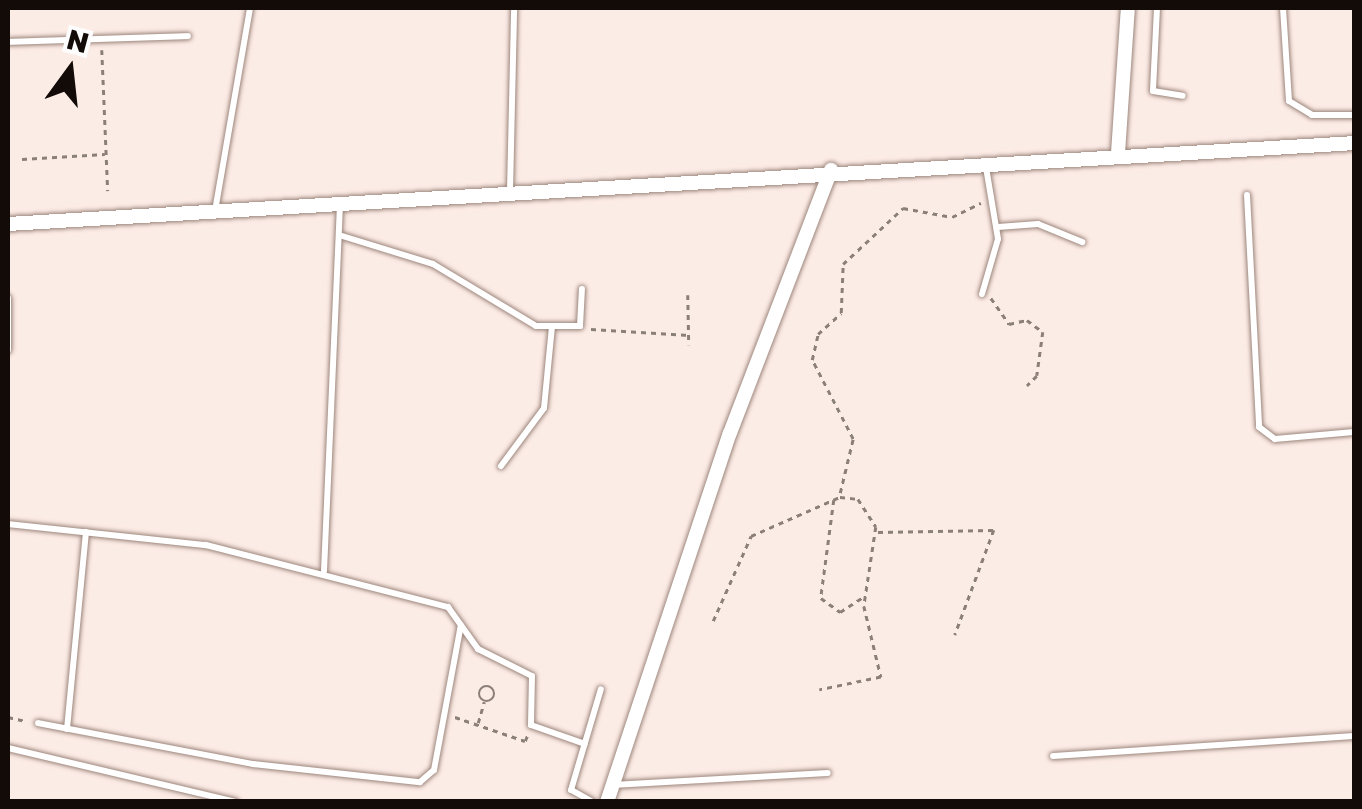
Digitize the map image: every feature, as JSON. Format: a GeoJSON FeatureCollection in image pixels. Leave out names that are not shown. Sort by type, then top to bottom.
{"type":"FeatureCollection","features":[{"type":"Feature","properties":{"kind":"street"},"geometry":{"type":"LineString","coordinates":[[1118,154],[1128,8]]}},
{"type":"Feature","properties":{"kind":"street"},"geometry":{"type":"LineString","coordinates":[[8,224],[831,170],[1354,143]]}},
{"type":"Feature","properties":{"kind":"street"},"geometry":{"type":"LineString","coordinates":[[607,802],[723,452],[831,170]]}},
{"type":"Feature","properties":{"kind":"lane"},"geometry":{"type":"LineString","coordinates":[[215,212],[250,8]]}},
{"type":"Feature","properties":{"kind":"lane"},"geometry":{"type":"LineString","coordinates":[[510,192],[514,8]]}},
{"type":"Feature","properties":{"kind":"lane"},"geometry":{"type":"LineString","coordinates":[[1157,8],[1153,91],[1184,96]]}},
{"type":"Feature","properties":{"kind":"lane"},"geometry":{"type":"LineString","coordinates":[[1283,8],[1289,101],[1312,115],[1354,115]]}},
{"type":"Feature","properties":{"kind":"lane"},"geometry":{"type":"LineString","coordinates":[[8,42],[188,36]]}},
{"type":"Feature","properties":{"kind":"lane"},"geometry":{"type":"LineString","coordinates":[[982,294],[998,227],[985,161]]}},
{"type":"Feature","properties":{"kind":"lane"},"geometry":{"type":"LineString","coordinates":[[1247,195],[1261,431],[1276,439],[1354,432]]}},
{"type":"Feature","properties":{"kind":"lane"},"geometry":{"type":"LineString","coordinates":[[324,570],[340,204]]}},
{"type":"Feature","properties":{"kind":"lane"},"geometry":{"type":"LineString","coordinates":[[998,227],[1038,224],[1082,242]]}},
{"type":"Feature","properties":{"kind":"lane"},"geometry":{"type":"LineString","coordinates":[[339,235],[433,264],[522,320],[552,327],[580,326],[582,289]]}},
{"type":"Feature","properties":{"kind":"lane"},"geometry":{"type":"LineString","coordinates":[[8,298],[8,350]]}},
{"type":"Feature","properties":{"kind":"lane"},"geometry":{"type":"LineString","coordinates":[[501,466],[544,408],[552,327]]}},
{"type":"Feature","properties":{"kind":"lane"},"geometry":{"type":"LineString","coordinates":[[8,524],[206,545],[324,570],[448,607],[478,649],[534,680],[531,725],[584,744]]}},
{"type":"Feature","properties":{"kind":"lane"},"geometry":{"type":"LineString","coordinates":[[68,729],[86,532]]}},
{"type":"Feature","properties":{"kind":"lane"},"geometry":{"type":"LineString","coordinates":[[38,723],[404,784],[432,774],[461,624]]}},
{"type":"Feature","properties":{"kind":"lane"},"geometry":{"type":"LineString","coordinates":[[593,802],[572,790],[601,689]]}},
{"type":"Feature","properties":{"kind":"lane"},"geometry":{"type":"LineString","coordinates":[[1053,756],[1354,736]]}},
{"type":"Feature","properties":{"kind":"lane"},"geometry":{"type":"LineString","coordinates":[[8,748],[202,798],[236,802]]}},
{"type":"Feature","properties":{"kind":"lane"},"geometry":{"type":"LineString","coordinates":[[611,785],[828,774]]}},
{"type":"Feature","properties":{"kind":"path"},"geometry":{"type":"LineString","coordinates":[[101,38],[108,192]]}},
{"type":"Feature","properties":{"kind":"path"},"geometry":{"type":"LineString","coordinates":[[22,159],[106,154]]}},
{"type":"Feature","properties":{"kind":"path"},"geometry":{"type":"LineString","coordinates":[[864,597],[840,612],[821,598],[837,498],[853,439],[812,360],[818,334],[842,312],[843,264],[903,208],[952,217],[992,200]]}},
{"type":"Feature","properties":{"kind":"path"},"geometry":{"type":"LineString","coordinates":[[982,294],[999,302],[1008,324],[1027,320],[1043,332],[1037,376],[1028,386]]}},
{"type":"Feature","properties":{"kind":"path"},"geometry":{"type":"LineString","coordinates":[[688,296],[689,345]]}},
{"type":"Feature","properties":{"kind":"path"},"geometry":{"type":"LineString","coordinates":[[580,326],[688,335]]}},
{"type":"Feature","properties":{"kind":"path"},"geometry":{"type":"LineString","coordinates":[[712,621],[745,542],[837,498],[863,503],[876,532],[864,597],[881,677],[819,690]]}},
{"type":"Feature","properties":{"kind":"path"},"geometry":{"type":"LineString","coordinates":[[876,532],[994,530],[955,635]]}},
{"type":"Feature","properties":{"kind":"path"},"geometry":{"type":"LineString","coordinates":[[8,560],[8,572]]}},
{"type":"Feature","properties":{"kind":"path"},"geometry":{"type":"LineString","coordinates":[[478,724],[484,701]]}},
{"type":"Feature","properties":{"kind":"path"},"geometry":{"type":"LineString","coordinates":[[444,713],[525,741],[531,725]]}},
{"type":"Feature","properties":{"kind":"path"},"geometry":{"type":"LineString","coordinates":[[8,717],[38,723]]}}]}
